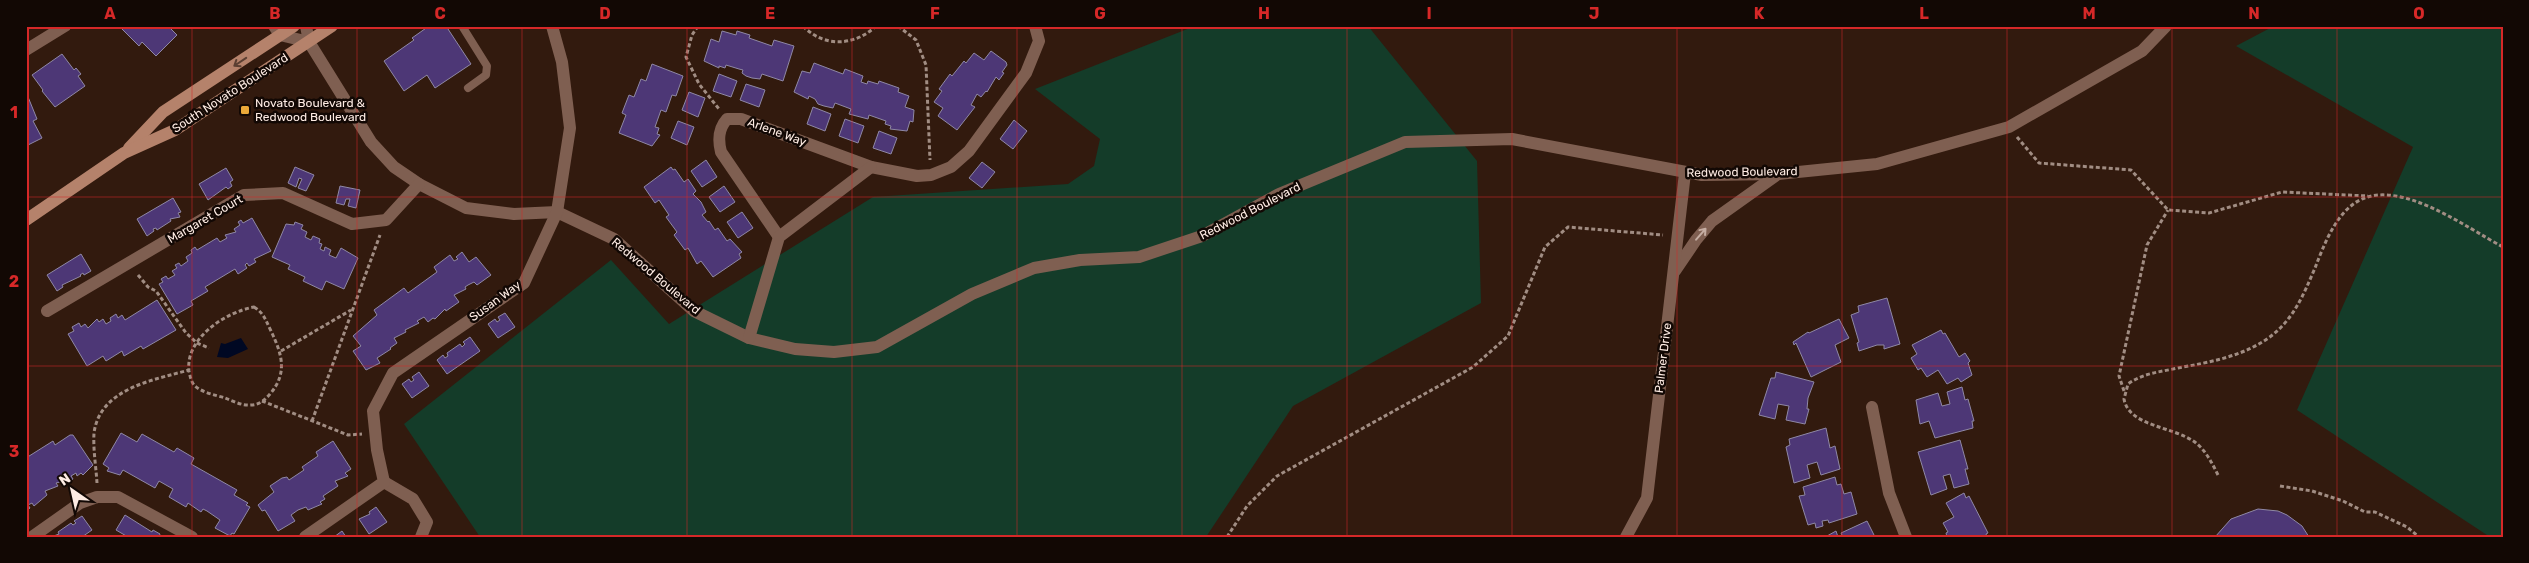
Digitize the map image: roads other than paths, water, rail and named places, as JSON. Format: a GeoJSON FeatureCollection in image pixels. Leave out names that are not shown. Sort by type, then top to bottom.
{"type":"FeatureCollection","features":[{"type":"Feature","properties":{"kind":"main road","name":"South Novato Boulevard"},"geometry":{"type":"LineString","coordinates":[[124,153],[163,112],[277,31],[294,26]]}},
{"type":"Feature","properties":{"kind":"main road","name":"South Novato Boulevard"},"geometry":{"type":"LineString","coordinates":[[26,220],[124,153],[175,130],[332,26]]}},
{"type":"Feature","properties":{"kind":"street"},"geometry":{"type":"LineString","coordinates":[[26,50],[65,26]]}},
{"type":"Feature","properties":{"kind":"street","name":"Redwood Boulevard"},"geometry":{"type":"LineString","coordinates":[[306,26],[309,42],[372,142],[394,166],[419,184],[466,208],[514,214],[557,212],[614,239],[694,311],[749,338],[795,349],[834,352],[877,347],[972,294],[1034,268],[1080,260],[1139,257],[1202,236],[1279,194],[1405,142],[1512,139],[1685,173],[1778,174],[1877,164],[2009,127],[2142,51],[2166,26]]}},
{"type":"Feature","properties":{"kind":"street","name":"Susan Way"},"geometry":{"type":"LineString","coordinates":[[384,482],[372,411],[393,373],[524,283],[557,212],[570,128],[562,62],[552,26]]}},
{"type":"Feature","properties":{"kind":"street","name":"Arlene Way"},"geometry":{"type":"LineString","coordinates":[[779,237],[721,152],[718,141],[720,130],[727,119],[741,119],[871,167],[917,176],[930,175],[951,167],[969,151],[1026,73],[1039,41],[1035,26]]}},
{"type":"Feature","properties":{"kind":"street"},"geometry":{"type":"LineString","coordinates":[[277,31],[309,42]]}},
{"type":"Feature","properties":{"kind":"street"},"geometry":{"type":"LineString","coordinates":[[749,338],[779,237],[871,167]]}},
{"type":"Feature","properties":{"kind":"street","name":"Palmer Drive"},"geometry":{"type":"LineString","coordinates":[[1626,537],[1647,498],[1685,173]]}},
{"type":"Feature","properties":{"kind":"street"},"geometry":{"type":"LineString","coordinates":[[1673,273],[1712,221],[1778,174]]}},
{"type":"Feature","properties":{"kind":"street","name":"Margaret Court"},"geometry":{"type":"LineString","coordinates":[[47,311],[244,196],[283,192],[352,224],[386,220],[419,184]]}},
{"type":"Feature","properties":{"kind":"street"},"geometry":{"type":"LineString","coordinates":[[1872,407],[1889,493],[1906,537]]}},
{"type":"Feature","properties":{"kind":"street"},"geometry":{"type":"LineString","coordinates":[[305,537],[384,482],[413,500],[427,522],[421,537]]}},
{"type":"Feature","properties":{"kind":"street"},"geometry":{"type":"LineString","coordinates":[[32,537],[80,503],[97,497],[118,498],[192,537]]}},
{"type":"Feature","properties":{"kind":"lane"},"geometry":{"type":"LineString","coordinates":[[462,26],[487,66],[486,75],[468,88]]}},
{"type":"Feature","properties":{"kind":"water"},"geometry":{"type":"Polygon","coordinates":[[[241,338],[248,349],[228,358],[217,357],[221,343],[225,344],[241,338]]]}},
{"type":"Feature","properties":{"kind":"place","name":"Novato Boulevard & Redwood Boulevard"},"geometry":{"type":"Point","coordinates":[245,110]}}]}
